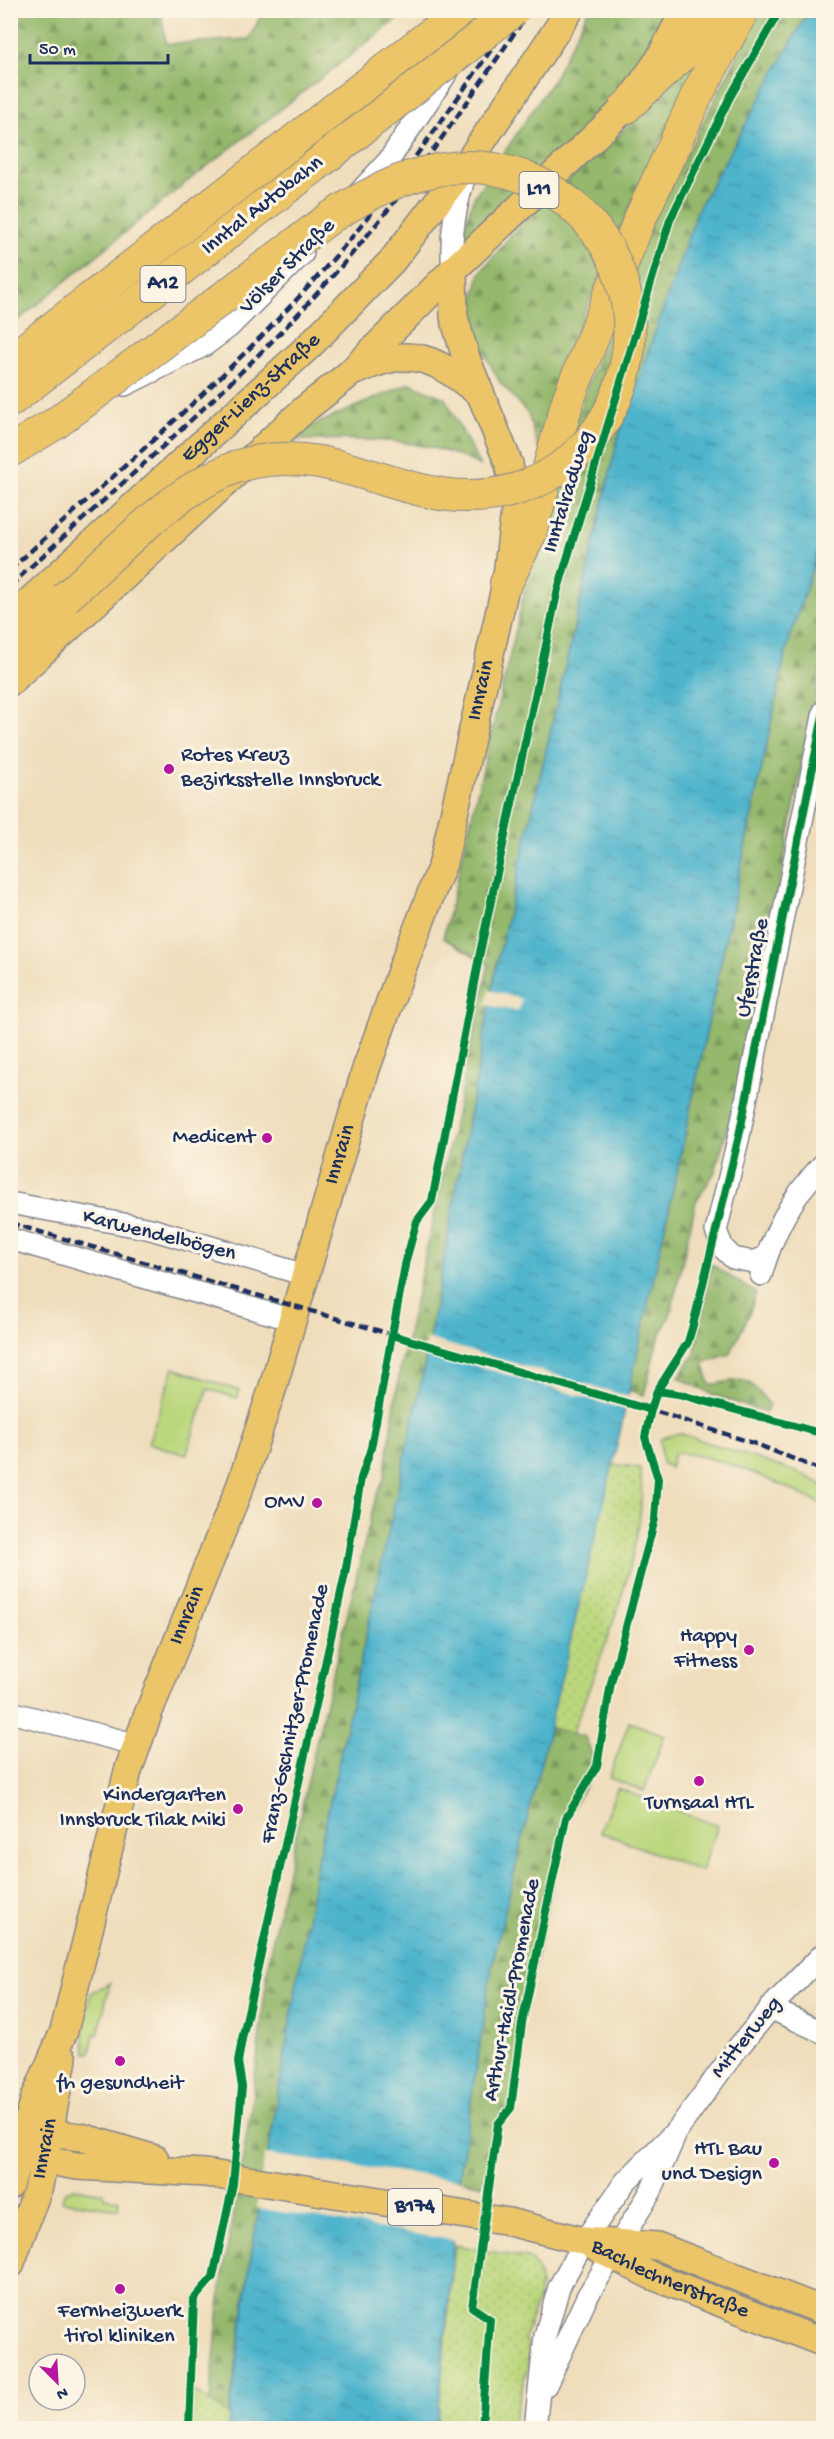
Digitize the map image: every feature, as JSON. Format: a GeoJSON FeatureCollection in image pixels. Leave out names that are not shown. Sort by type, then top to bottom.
{"type":"FeatureCollection","features":[{"type":"Feature","properties":{"kind":"highway","name":"Inntal Autobahn"},"geometry":{"type":"LineString","coordinates":[[10,360],[462,10]]}},
{"type":"Feature","properties":{"kind":"highway","name":"Inntal Autobahn"},"geometry":{"type":"LineString","coordinates":[[10,401],[514,10]]}},
{"type":"Feature","properties":{"kind":"highway"},"geometry":{"type":"LineString","coordinates":[[625,108],[676,61],[722,10]]}},
{"type":"Feature","properties":{"kind":"highway"},"geometry":{"type":"LineString","coordinates":[[506,583],[530,534],[568,400],[639,221],[698,93],[743,10]]}},
{"type":"Feature","properties":{"kind":"highway"},"geometry":{"type":"LineString","coordinates":[[10,451],[65,416],[331,217],[378,188],[404,178],[459,168],[493,169],[515,175],[556,193],[600,236],[620,272],[626,291],[629,311],[629,356],[617,398],[607,418],[580,451],[546,477],[501,494],[460,498],[414,490],[353,470],[303,459],[244,465],[214,476],[179,497],[10,648]]}},
{"type":"Feature","properties":{"kind":"main road","name":"Egger-Lienz-Straße"},"geometry":{"type":"LineString","coordinates":[[10,619],[341,314],[392,261],[471,158],[570,10]]}},
{"type":"Feature","properties":{"kind":"main road","name":"L11"},"geometry":{"type":"LineString","coordinates":[[453,270],[625,108],[660,58],[685,10]]}},
{"type":"Feature","properties":{"kind":"main road","name":"Egger-Lienz-Straße"},"geometry":{"type":"LineString","coordinates":[[10,682],[305,409],[348,375],[453,270]]}},
{"type":"Feature","properties":{"kind":"main road","name":"Innrain"},"geometry":{"type":"LineString","coordinates":[[10,2186],[14,2155],[29,2130],[63,2056],[64,2031],[128,1771],[241,1484],[293,1320],[366,1069],[412,939],[443,863],[506,583],[516,503],[509,464],[466,358],[454,317],[453,270]]}},
{"type":"Feature","properties":{"kind":"main road"},"geometry":{"type":"LineString","coordinates":[[348,375],[395,356],[418,358],[438,364],[482,396]]}},
{"type":"Feature","properties":{"kind":"main road","name":"Innrain"},"geometry":{"type":"LineString","coordinates":[[10,2265],[39,2187],[45,2162],[29,2130]]}},
{"type":"Feature","properties":{"kind":"main road","name":"B174"},"geometry":{"type":"LineString","coordinates":[[29,2130],[81,2137],[205,2173]]}},
{"type":"Feature","properties":{"kind":"main road","name":"B174"},"geometry":{"type":"LineString","coordinates":[[14,2155],[45,2162],[205,2173],[509,2222],[584,2241]]}},
{"type":"Feature","properties":{"kind":"main road","name":"Bachlechnerstraße"},"geometry":{"type":"LineString","coordinates":[[584,2241],[614,2249],[657,2246],[669,2249],[824,2311]]}},
{"type":"Feature","properties":{"kind":"main road","name":"Bachlechnerstraße"},"geometry":{"type":"LineString","coordinates":[[614,2249],[647,2273],[824,2343]]}},
{"type":"Feature","properties":{"kind":"street","name":"Völser Straße"},"geometry":{"type":"LineString","coordinates":[[10,433],[86,404],[204,345],[229,327],[327,229],[388,160],[489,10]]}},
{"type":"Feature","properties":{"kind":"street"},"geometry":{"type":"LineString","coordinates":[[453,270],[450,249],[456,203],[471,158]]}},
{"type":"Feature","properties":{"kind":"street","name":"Uferstraße"},"geometry":{"type":"LineString","coordinates":[[824,711],[739,1137],[716,1231],[723,1248],[733,1258],[763,1266],[788,1206],[799,1189],[824,1164]]}},
{"type":"Feature","properties":{"kind":"street","name":"Karwendelbögen"},"geometry":{"type":"LineString","coordinates":[[10,1203],[151,1229],[305,1275]]}},
{"type":"Feature","properties":{"kind":"street","name":"Karwendelbögen"},"geometry":{"type":"LineString","coordinates":[[10,1239],[293,1320]]}},
{"type":"Feature","properties":{"kind":"street"},"geometry":{"type":"LineString","coordinates":[[10,1713],[138,1744]]}},
{"type":"Feature","properties":{"kind":"street","name":"Mitterweg"},"geometry":{"type":"LineString","coordinates":[[536,2428],[548,2327],[559,2287],[584,2241],[629,2177],[678,2128],[722,2067],[770,2008],[824,1953]]}},
{"type":"Feature","properties":{"kind":"street"},"geometry":{"type":"LineString","coordinates":[[770,2008],[824,2033]]}},
{"type":"Feature","properties":{"kind":"street","name":"Mitterweg"},"geometry":{"type":"LineString","coordinates":[[540,2399],[582,2308],[614,2249],[651,2191],[678,2128]]}},
{"type":"Feature","properties":{"kind":"green space"},"geometry":{"type":"Polygon","coordinates":[[[11,10],[161,11],[166,44],[249,39],[263,11],[408,11],[184,184],[11,326],[11,10]]]}},
{"type":"Feature","properties":{"kind":"green space"},"geometry":{"type":"Polygon","coordinates":[[[588,11],[669,11],[643,58],[591,124],[457,249],[474,197],[553,80],[588,11]]]}},
{"type":"Feature","properties":{"kind":"green space"},"geometry":{"type":"Polygon","coordinates":[[[761,11],[809,11],[698,209],[618,438],[496,968],[424,1368],[317,1862],[252,2250],[229,2415],[210,2402],[221,2286],[251,2109],[270,1951],[317,1739],[376,1496],[384,1479],[399,1375],[489,964],[443,938],[536,544],[586,389],[651,222],[761,11]]]}},
{"type":"Feature","properties":{"kind":"green space"},"geometry":{"type":"Polygon","coordinates":[[[716,34],[651,159],[578,328],[542,449],[538,448],[528,414],[500,382],[481,348],[472,307],[480,273],[515,230],[663,93],[716,34]]]}},
{"type":"Feature","properties":{"kind":"green space"},"geometry":{"type":"Polygon","coordinates":[[[410,383],[445,398],[480,466],[457,455],[407,443],[354,439],[277,441],[410,383]]]}},
{"type":"Feature","properties":{"kind":"green space"},"geometry":{"type":"Polygon","coordinates":[[[823,535],[823,656],[745,1063],[715,1172],[696,1201],[671,1313],[657,1342],[644,1395],[628,1390],[678,1167],[786,651],[823,535]]]}},
{"type":"Feature","properties":{"kind":"green space"},"geometry":{"type":"Polygon","coordinates":[[[711,1264],[756,1293],[748,1317],[730,1354],[703,1363],[710,1385],[738,1380],[749,1383],[769,1404],[766,1413],[714,1395],[678,1377],[695,1354],[711,1264]]]}},
{"type":"Feature","properties":{"kind":"green space"},"geometry":{"type":"Polygon","coordinates":[[[174,1368],[240,1391],[237,1398],[208,1389],[186,1455],[148,1443],[174,1368]]]}},
{"type":"Feature","properties":{"kind":"green space"},"geometry":{"type":"Polygon","coordinates":[[[679,1433],[802,1474],[823,1485],[823,1505],[751,1472],[712,1459],[674,1453],[670,1468],[662,1463],[660,1439],[679,1433]]]}},
{"type":"Feature","properties":{"kind":"green space"},"geometry":{"type":"Polygon","coordinates":[[[613,1464],[640,1468],[642,1497],[638,1530],[620,1602],[572,1734],[549,1727],[613,1464]]]}},
{"type":"Feature","properties":{"kind":"green space"},"geometry":{"type":"Polygon","coordinates":[[[629,1722],[665,1735],[644,1791],[609,1778],[629,1722]]]}},
{"type":"Feature","properties":{"kind":"green space"},"geometry":{"type":"Polygon","coordinates":[[[549,1727],[585,1737],[597,1766],[566,1818],[522,2023],[511,2108],[498,2125],[489,2186],[459,2180],[492,1964],[549,1727]]]}},
{"type":"Feature","properties":{"kind":"green space"},"geometry":{"type":"Polygon","coordinates":[[[617,1788],[718,1826],[701,1871],[600,1832],[617,1788]]]}},
{"type":"Feature","properties":{"kind":"green space"},"geometry":{"type":"Polygon","coordinates":[[[110,1983],[98,2035],[94,2034],[90,2053],[85,2053],[83,2023],[91,1993],[110,1983]]]}},
{"type":"Feature","properties":{"kind":"green space"},"geometry":{"type":"Polygon","coordinates":[[[74,2188],[104,2193],[104,2198],[119,2200],[118,2209],[61,2201],[65,2192],[74,2188]]]}},
{"type":"Feature","properties":{"kind":"green space"},"geometry":{"type":"Polygon","coordinates":[[[455,2245],[527,2258],[535,2266],[539,2275],[539,2296],[524,2339],[532,2351],[511,2428],[437,2428],[455,2245]]]}},
{"type":"Feature","properties":{"kind":"green space"},"geometry":{"type":"Polygon","coordinates":[[[657,2263],[823,2325],[823,2331],[655,2267],[657,2263]]]}},
{"type":"Feature","properties":{"kind":"green space"},"geometry":{"type":"Polygon","coordinates":[[[192,2390],[229,2415],[228,2428],[186,2428],[192,2390]]]}},
{"type":"Feature","properties":{"kind":"water"},"geometry":{"type":"Polygon","coordinates":[[[809,11],[823,11],[823,535],[786,651],[613,1464],[492,1965],[459,2180],[437,2428],[228,2428],[252,2250],[317,1862],[424,1368],[496,968],[618,438],[698,209],[809,11]]]}},
{"type":"Feature","properties":{"kind":"pier"},"geometry":{"type":"Polygon","coordinates":[[[489,990],[522,999],[518,1011],[486,1005],[489,990]]]}},
{"type":"Feature","properties":{"kind":"pier"},"geometry":{"type":"Polygon","coordinates":[[[426,1338],[630,1397],[627,1410],[424,1350],[426,1338]]]}},
{"type":"Feature","properties":{"kind":"pier"},"geometry":{"type":"Polygon","coordinates":[[[265,2154],[462,2180],[458,2241],[256,2208],[265,2154]]]}},
{"type":"Feature","properties":{"kind":"railway"},"geometry":{"type":"LineString","coordinates":[[10,570],[217,380],[296,300],[334,258],[407,168],[518,10]]}},
{"type":"Feature","properties":{"kind":"railway"},"geometry":{"type":"LineString","coordinates":[[10,586],[185,426],[311,300],[374,227],[421,166],[530,10]]}},
{"type":"Feature","properties":{"kind":"railway"},"geometry":{"type":"LineString","coordinates":[[10,1223],[664,1414],[756,1444],[824,1471]]}},
{"type":"Feature","properties":{"kind":"cycle path","name":"Inntalradweg"},"geometry":{"type":"LineString","coordinates":[[189,2428],[194,2299],[213,2277],[233,2184],[242,2087],[238,2062],[242,2039],[345,1574],[361,1478],[371,1448],[406,1260],[417,1221],[432,1201],[479,957],[558,589],[670,220],[730,97],[780,10]]}},
{"type":"Feature","properties":{"kind":"cycle path","name":"Arthur-Haidl-Promenade"},"geometry":{"type":"LineString","coordinates":[[482,2428],[490,2319],[472,2307],[498,2124],[511,2108],[522,2023],[566,1818],[597,1766],[611,1683],[655,1519],[658,1479],[645,1437],[657,1391],[688,1342],[693,1325],[739,1136],[824,711]]}},
{"type":"Feature","properties":{"kind":"cycle path"},"geometry":{"type":"LineString","coordinates":[[392,1335],[651,1410]]}},
{"type":"Feature","properties":{"kind":"cycle path"},"geometry":{"type":"LineString","coordinates":[[657,1391],[678,1394],[824,1434]]}},
{"type":"Feature","properties":{"kind":"place","name":"Rotes Kreuz Bezirksstelle Innsbruck"},"geometry":{"type":"Point","coordinates":[169,769]}},
{"type":"Feature","properties":{"kind":"place","name":"Medicent"},"geometry":{"type":"Point","coordinates":[267,1138]}},
{"type":"Feature","properties":{"kind":"place","name":"OMV"},"geometry":{"type":"Point","coordinates":[317,1503]}},
{"type":"Feature","properties":{"kind":"place","name":"Happy Fitness"},"geometry":{"type":"Point","coordinates":[749,1650]}},
{"type":"Feature","properties":{"kind":"place","name":"Turnsaal HTL"},"geometry":{"type":"Point","coordinates":[699,1781]}},
{"type":"Feature","properties":{"kind":"place","name":"Kindergarten Innsbruck Tilak Miki"},"geometry":{"type":"Point","coordinates":[238,1809]}},
{"type":"Feature","properties":{"kind":"place","name":"fh gesundheit"},"geometry":{"type":"Point","coordinates":[120,2061]}},
{"type":"Feature","properties":{"kind":"place","name":"HTL Bau und Design"},"geometry":{"type":"Point","coordinates":[774,2163]}},
{"type":"Feature","properties":{"kind":"place","name":"Fernheizwerk tirol kliniken"},"geometry":{"type":"Point","coordinates":[120,2289]}}]}
